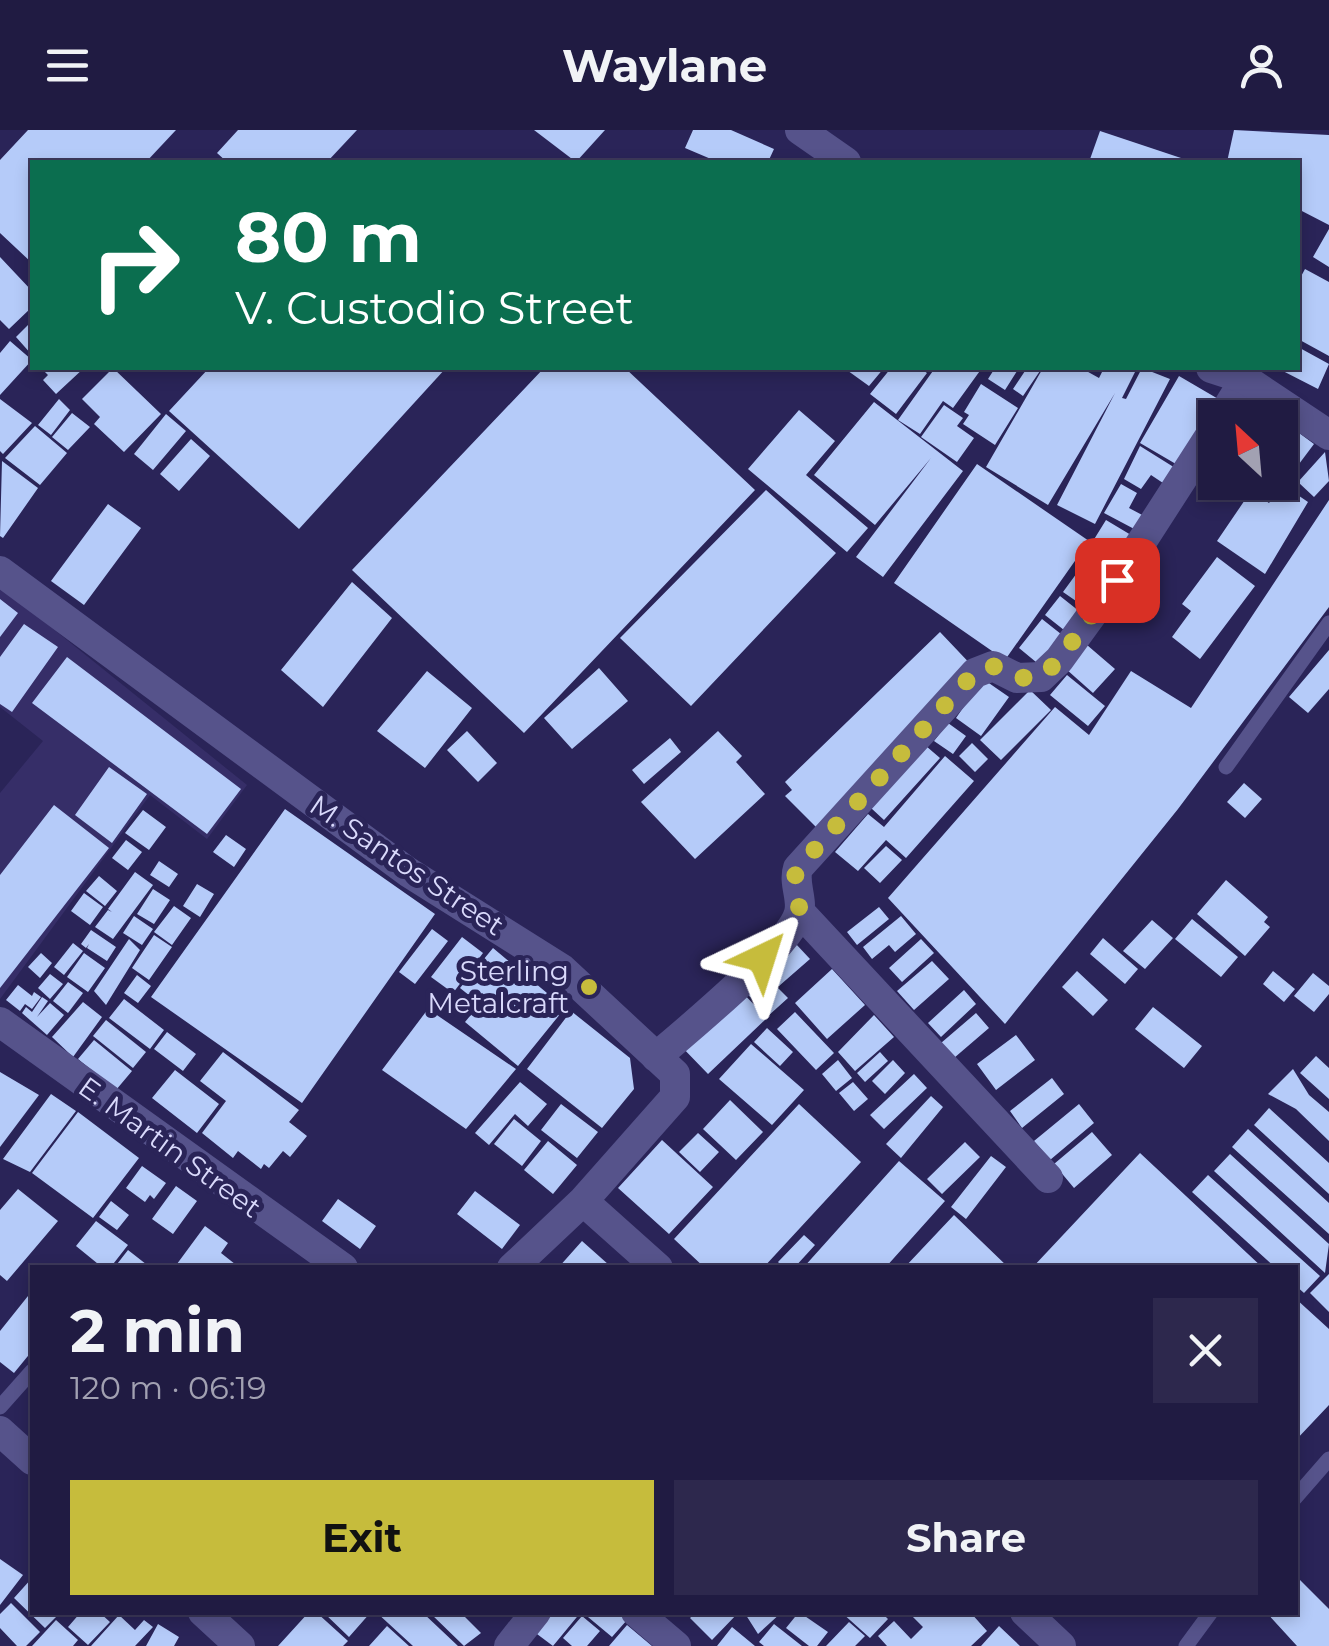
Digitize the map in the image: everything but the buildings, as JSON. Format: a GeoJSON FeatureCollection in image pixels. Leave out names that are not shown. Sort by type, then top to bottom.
{"type":"FeatureCollection","features":[{"type":"Feature","properties":{"kind":"street"},"geometry":{"type":"LineString","coordinates":[[800,130],[843,160]]}},
{"type":"Feature","properties":{"kind":"street"},"geometry":{"type":"LineString","coordinates":[[1218,370],[1246,379],[1329,435]]}},
{"type":"Feature","properties":{"kind":"street"},"geometry":{"type":"LineString","coordinates":[[1233,400],[1246,379]]}},
{"type":"Feature","properties":{"kind":"street"},"geometry":{"type":"LineString","coordinates":[[1048,1178],[800,912],[794,879],[798,868],[974,673],[993,666],[1017,678],[1041,677],[1059,660],[1117,580],[1198,454]]}},
{"type":"Feature","properties":{"kind":"street","name":"M. Santos Street"},"geometry":{"type":"LineString","coordinates":[[0,571],[408,872],[562,970],[676,1074],[675,1097],[583,1201]]}},
{"type":"Feature","properties":{"kind":"street"},"geometry":{"type":"LineString","coordinates":[[656,1056],[710,1010],[788,931],[800,912]]}},
{"type":"Feature","properties":{"kind":"street","name":"E. Martin Street"},"geometry":{"type":"LineString","coordinates":[[0,1022],[339,1265]]}},
{"type":"Feature","properties":{"kind":"street"},"geometry":{"type":"LineString","coordinates":[[515,1265],[583,1201],[655,1265]]}},
{"type":"Feature","properties":{"kind":"street"},"geometry":{"type":"LineString","coordinates":[[0,1431],[30,1458]]}},
{"type":"Feature","properties":{"kind":"street"},"geometry":{"type":"LineString","coordinates":[[206,1615],[240,1646]]}},
{"type":"Feature","properties":{"kind":"street"},"geometry":{"type":"LineString","coordinates":[[509,1646],[534,1615]]}},
{"type":"Feature","properties":{"kind":"street"},"geometry":{"type":"LineString","coordinates":[[640,1615],[676,1646]]}},
{"type":"Feature","properties":{"kind":"street"},"geometry":{"type":"LineString","coordinates":[[1028,1615],[1061,1646]]}},
{"type":"Feature","properties":{"kind":"lane"},"geometry":{"type":"LineString","coordinates":[[1226,767],[1329,623]]}},
{"type":"Feature","properties":{"kind":"lane"},"geometry":{"type":"LineString","coordinates":[[0,1407],[30,1373]]}},
{"type":"Feature","properties":{"kind":"lane"},"geometry":{"type":"LineString","coordinates":[[1298,1495],[1329,1460]]}},
{"type":"Feature","properties":{"kind":"lane"},"geometry":{"type":"LineString","coordinates":[[1186,1646],[1210,1615]]}},
{"type":"Feature","properties":{"kind":"shaded area"},"geometry":{"type":"Polygon","coordinates":[[[0,586],[247,785],[207,839],[150,795],[0,999],[0,793],[43,741],[0,707],[0,586]]]}},
{"type":"Feature","properties":{"kind":"place","name":"Sterling Metalcraft"},"geometry":{"type":"Point","coordinates":[589,987]}},
{"type":"Feature","properties":{"kind":"route"},"geometry":{"type":"LineString","coordinates":[[762,958],[800,912],[794,879],[798,868],[974,673],[993,666],[1017,678],[1041,677],[1059,660],[1117,580]]}}]}
